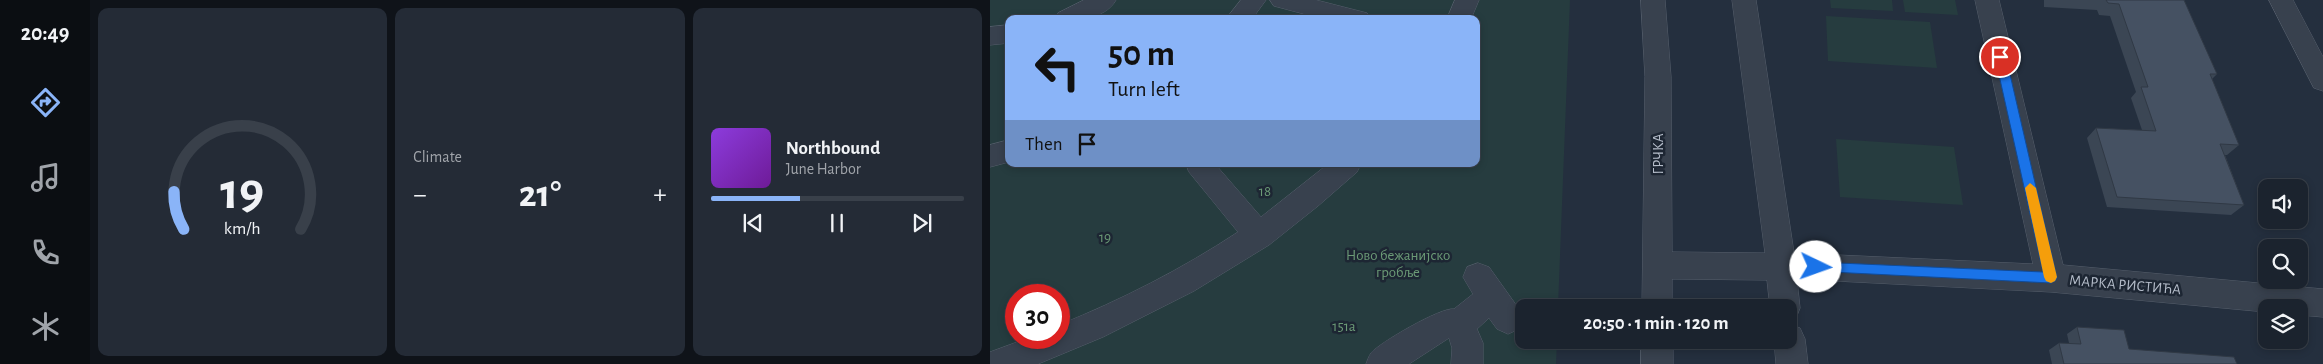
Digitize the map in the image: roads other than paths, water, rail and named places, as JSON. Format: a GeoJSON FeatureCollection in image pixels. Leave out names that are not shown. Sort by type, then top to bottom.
{"type":"FeatureCollection","features":[{"type":"Feature","properties":{"kind":"street"},"geometry":{"type":"LineString","coordinates":[[1078,15],[1104,0]]}},
{"type":"Feature","properties":{"kind":"street"},"geometry":{"type":"LineString","coordinates":[[1241,15],[1254,0]]}},
{"type":"Feature","properties":{"kind":"street"},"geometry":{"type":"LineString","coordinates":[[1282,0],[1343,15]]}},
{"type":"Feature","properties":{"kind":"street"},"geometry":{"type":"LineString","coordinates":[[1461,15],[1468,0]]}},
{"type":"Feature","properties":{"kind":"street","name":"ГРЧКА"},"geometry":{"type":"LineString","coordinates":[[1653,0],[1658,77],[1657,299]]}},
{"type":"Feature","properties":{"kind":"street"},"geometry":{"type":"LineString","coordinates":[[1744,0],[1784,299]]}},
{"type":"Feature","properties":{"kind":"street"},"geometry":{"type":"LineString","coordinates":[[1987,0],[2051,278]]}},
{"type":"Feature","properties":{"kind":"street"},"geometry":{"type":"LineString","coordinates":[[2281,0],[2323,81]]}},
{"type":"Feature","properties":{"kind":"street"},"geometry":{"type":"LineString","coordinates":[[990,36],[1005,34]]}},
{"type":"Feature","properties":{"kind":"street"},"geometry":{"type":"LineString","coordinates":[[990,156],[1005,152]]}},
{"type":"Feature","properties":{"kind":"street"},"geometry":{"type":"LineString","coordinates":[[1202,167],[1259,236]]}},
{"type":"Feature","properties":{"kind":"street"},"geometry":{"type":"LineString","coordinates":[[998,364],[1061,341],[1133,310],[1199,274],[1259,236],[1323,187],[1344,167]]}},
{"type":"Feature","properties":{"kind":"street","name":"МАРКА РИСТИЋА"},"geometry":{"type":"LineString","coordinates":[[1658,265],[1781,266],[2051,278],[2323,303]]}},
{"type":"Feature","properties":{"kind":"street"},"geometry":{"type":"LineString","coordinates":[[1458,325],[1493,297]]}},
{"type":"Feature","properties":{"kind":"street"},"geometry":{"type":"LineString","coordinates":[[1382,364],[1436,328],[1449,323],[1458,325],[1464,333],[1469,346],[1466,364]]}},
{"type":"Feature","properties":{"kind":"street"},"geometry":{"type":"LineString","coordinates":[[1657,349],[1657,364]]}},
{"type":"Feature","properties":{"kind":"street"},"geometry":{"type":"LineString","coordinates":[[1790,349],[1792,364]]}},
{"type":"Feature","properties":{"kind":"park label","name":"18"},"geometry":{"type":"Point","coordinates":[1265,191]}},
{"type":"Feature","properties":{"kind":"park label","name":"19"},"geometry":{"type":"Point","coordinates":[1105,237]}},
{"type":"Feature","properties":{"kind":"park label","name":"Ново бежанијско гробље"},"geometry":{"type":"Point","coordinates":[1398,264]}},
{"type":"Feature","properties":{"kind":"park label","name":"151a"},"geometry":{"type":"Point","coordinates":[1344,326]}}]}
